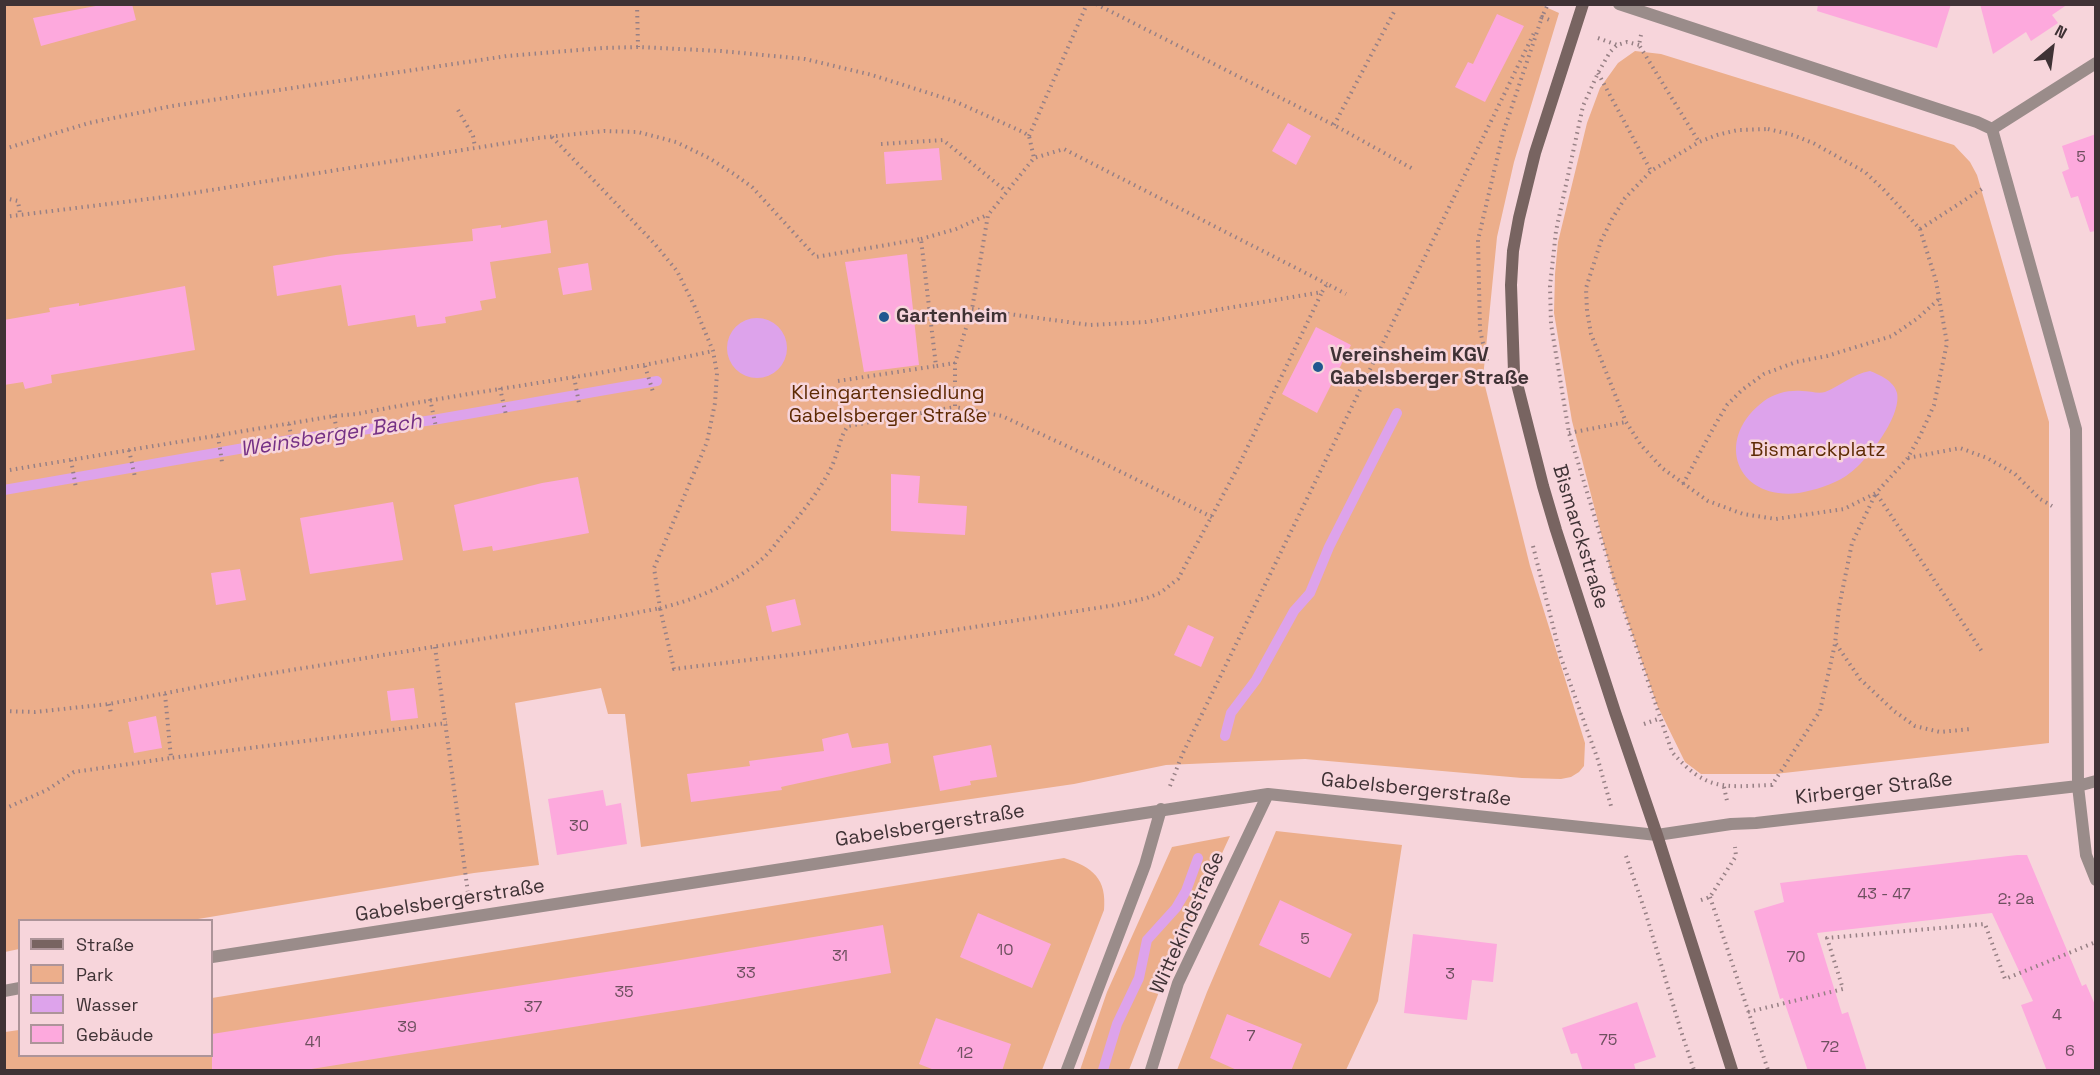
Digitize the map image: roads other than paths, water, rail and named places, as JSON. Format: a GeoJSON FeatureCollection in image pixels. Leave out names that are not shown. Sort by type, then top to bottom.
{"type":"FeatureCollection","features":[{"type":"Feature","properties":{"kind":"main road","name":"Bismarckstraße"},"geometry":{"type":"LineString","coordinates":[[1583,4],[1538,143],[1519,218],[1513,251],[1511,285],[1514,372],[1553,519],[1732,1071]]}},
{"type":"Feature","properties":{"kind":"street"},"geometry":{"type":"LineString","coordinates":[[1619,4],[1977,122],[1992,129],[2076,429],[2078,786],[2086,855],[2096,880]]}},
{"type":"Feature","properties":{"kind":"street"},"geometry":{"type":"LineString","coordinates":[[1992,129],[2096,63]]}},
{"type":"Feature","properties":{"kind":"street","name":"Kirberger Straße"},"geometry":{"type":"LineString","coordinates":[[1657,835],[1731,824],[2078,786],[2096,781]]}},
{"type":"Feature","properties":{"kind":"street","name":"Gabelsbergerstraße"},"geometry":{"type":"LineString","coordinates":[[213,957],[1268,794],[1657,835]]}},
{"type":"Feature","properties":{"kind":"street","name":"Wittekindstraße"},"geometry":{"type":"LineString","coordinates":[[1151,1071],[1178,983],[1268,794]]}},
{"type":"Feature","properties":{"kind":"street"},"geometry":{"type":"LineString","coordinates":[[1067,1071],[1145,865],[1161,809]]}},
{"type":"Feature","properties":{"kind":"water"},"geometry":{"type":"Polygon","coordinates":[[[757,318],[774,323],[782,331],[787,348],[782,365],[774,373],[757,378],[740,373],[732,365],[727,348],[732,331],[740,323],[757,318]]]}},
{"type":"Feature","properties":{"kind":"water"},"geometry":{"type":"Polygon","coordinates":[[[1870,371],[1893,385],[1897,393],[1897,403],[1888,427],[1872,451],[1854,470],[1829,485],[1799,493],[1777,493],[1760,487],[1747,477],[1739,464],[1736,449],[1739,433],[1748,416],[1764,401],[1787,392],[1825,392],[1870,371]]]}},
{"type":"Feature","properties":{"kind":"waterway","name":"Weinsberger Bach"},"geometry":{"type":"LineString","coordinates":[[4,490],[290,440],[433,420],[657,381]]}},
{"type":"Feature","properties":{"kind":"waterway"},"geometry":{"type":"LineString","coordinates":[[1225,736],[1231,713],[1256,680],[1294,611],[1310,593],[1329,547],[1397,413]]}},
{"type":"Feature","properties":{"kind":"waterway"},"geometry":{"type":"LineString","coordinates":[[1103,1070],[1117,1024],[1139,978],[1147,940],[1176,908],[1186,891],[1198,858]]}},
{"type":"Feature","properties":{"kind":"place","name":"Gartenheim"},"geometry":{"type":"Point","coordinates":[884,317]}},
{"type":"Feature","properties":{"kind":"place","name":"Vereinsheim KGV Gabelsberger Straße"},"geometry":{"type":"Point","coordinates":[1318,367]}},
{"type":"Feature","properties":{"kind":"park label","name":"Kleingartensiedlung Gabelsberger Straße"},"geometry":{"type":"Point","coordinates":[888,406]}},
{"type":"Feature","properties":{"kind":"park label","name":"Bismarckplatz"},"geometry":{"type":"Point","coordinates":[1818,451]}}]}
